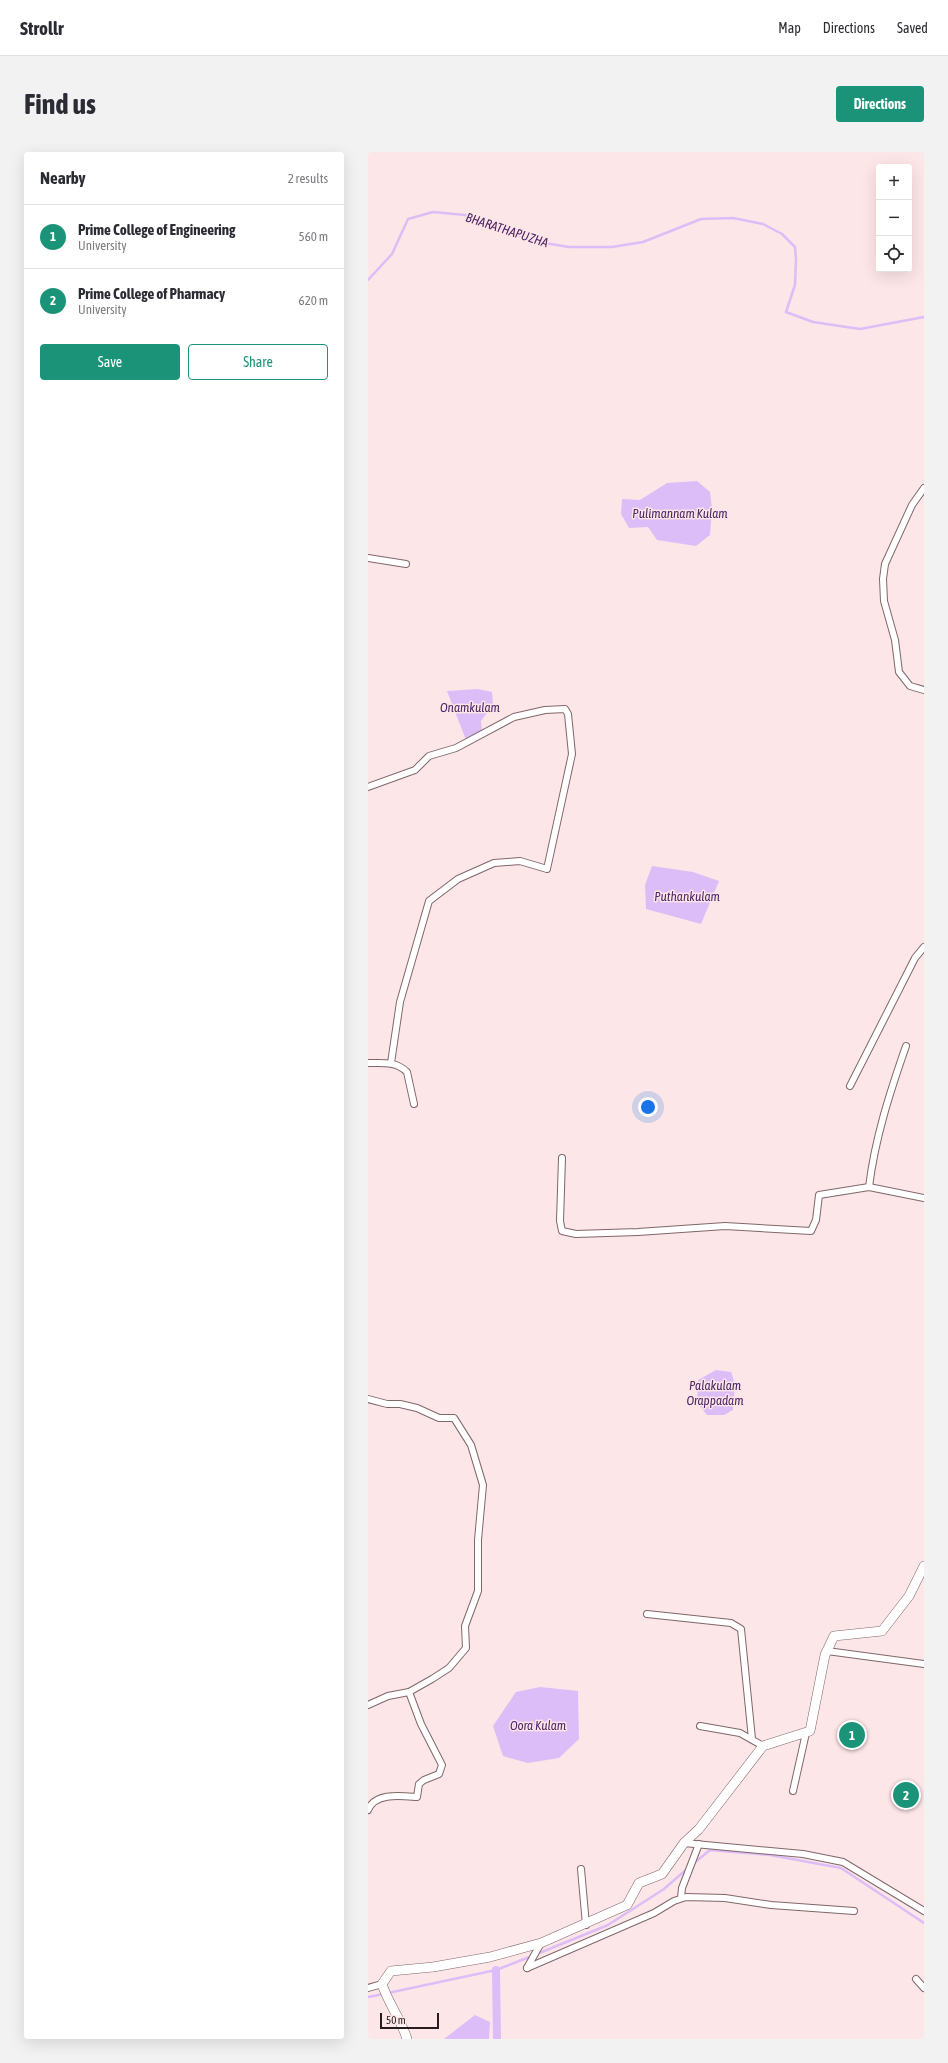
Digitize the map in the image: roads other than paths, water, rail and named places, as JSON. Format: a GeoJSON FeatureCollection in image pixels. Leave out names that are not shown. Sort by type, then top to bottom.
{"type":"FeatureCollection","features":[{"type":"Feature","properties":{"kind":"street"},"geometry":{"type":"LineString","coordinates":[[924,488],[912,505],[885,564],[883,579],[884,602],[895,640],[899,672],[910,686],[924,690]]}},
{"type":"Feature","properties":{"kind":"street"},"geometry":{"type":"LineString","coordinates":[[368,558],[406,564]]}},
{"type":"Feature","properties":{"kind":"street"},"geometry":{"type":"LineString","coordinates":[[368,787],[415,770],[429,756],[456,748],[514,717],[545,710],[565,709],[568,714],[572,754],[546,869],[520,862],[494,863],[458,879],[429,901],[400,1002],[391,1063]]}},
{"type":"Feature","properties":{"kind":"street"},"geometry":{"type":"LineString","coordinates":[[850,1086],[915,958],[924,946]]}},
{"type":"Feature","properties":{"kind":"street"},"geometry":{"type":"LineString","coordinates":[[869,1187],[873,1155],[886,1105],[906,1046]]}},
{"type":"Feature","properties":{"kind":"street"},"geometry":{"type":"LineString","coordinates":[[368,1063],[391,1063],[403,1068],[407,1072],[414,1104]]}},
{"type":"Feature","properties":{"kind":"street"},"geometry":{"type":"LineString","coordinates":[[562,1158],[560,1221],[562,1231],[576,1234],[638,1232],[725,1226],[811,1231],[816,1220],[819,1195],[869,1187],[924,1198]]}},
{"type":"Feature","properties":{"kind":"street"},"geometry":{"type":"LineString","coordinates":[[368,1399],[387,1404],[400,1404],[418,1408],[439,1418],[454,1418],[471,1445],[483,1485],[478,1540],[478,1591],[465,1626],[466,1648],[449,1668],[409,1692],[388,1696],[368,1705]]}},
{"type":"Feature","properties":{"kind":"street"},"geometry":{"type":"LineString","coordinates":[[368,1988],[382,1984],[391,1971],[433,1967],[490,1958],[541,1943],[586,1925],[627,1905],[639,1883],[662,1874],[684,1843],[700,1829],[763,1746],[810,1731],[816,1694],[827,1651],[834,1636],[882,1631],[909,1596],[924,1566]]}},
{"type":"Feature","properties":{"kind":"street"},"geometry":{"type":"LineString","coordinates":[[647,1614],[731,1623],[741,1629],[752,1739]]}},
{"type":"Feature","properties":{"kind":"street"},"geometry":{"type":"LineString","coordinates":[[827,1651],[924,1664]]}},
{"type":"Feature","properties":{"kind":"street"},"geometry":{"type":"LineString","coordinates":[[368,1810],[370,1806],[390,1795],[417,1797],[419,1784],[424,1780],[439,1774],[442,1765],[421,1724],[409,1692]]}},
{"type":"Feature","properties":{"kind":"street"},"geometry":{"type":"LineString","coordinates":[[700,1726],[740,1733],[763,1746]]}},
{"type":"Feature","properties":{"kind":"street"},"geometry":{"type":"LineString","coordinates":[[793,1791],[806,1732]]}},
{"type":"Feature","properties":{"kind":"street"},"geometry":{"type":"LineString","coordinates":[[684,1843],[803,1854],[843,1862],[924,1912]]}},
{"type":"Feature","properties":{"kind":"street"},"geometry":{"type":"LineString","coordinates":[[681,1898],[682,1888],[699,1844]]}},
{"type":"Feature","properties":{"kind":"street"},"geometry":{"type":"LineString","coordinates":[[581,1869],[586,1925]]}},
{"type":"Feature","properties":{"kind":"street"},"geometry":{"type":"LineString","coordinates":[[541,1943],[527,1968],[654,1913],[681,1898],[725,1898],[771,1905],[854,1911]]}},
{"type":"Feature","properties":{"kind":"street"},"geometry":{"type":"LineString","coordinates":[[916,1979],[924,1988]]}},
{"type":"Feature","properties":{"kind":"street"},"geometry":{"type":"LineString","coordinates":[[382,1984],[386,1996],[403,2027],[406,2039]]}},
{"type":"Feature","properties":{"kind":"water","name":"Pulimannam Kulam"},"geometry":{"type":"Polygon","coordinates":[[[697,481],[710,492],[712,509],[710,535],[696,546],[657,540],[648,527],[629,528],[621,514],[622,499],[640,500],[667,483],[697,481]]]}},
{"type":"Feature","properties":{"kind":"water","name":"Onamkulam"},"geometry":{"type":"Polygon","coordinates":[[[478,689],[492,692],[493,704],[481,721],[482,732],[466,740],[447,691],[478,689]]]}},
{"type":"Feature","properties":{"kind":"water","name":"Puthankulam"},"geometry":{"type":"Polygon","coordinates":[[[652,866],[693,872],[719,881],[701,924],[646,909],[645,885],[652,866]]]}},
{"type":"Feature","properties":{"kind":"water","name":"Palakulam Orappadam"},"geometry":{"type":"Polygon","coordinates":[[[716,1370],[731,1372],[735,1386],[733,1410],[724,1415],[707,1415],[697,1402],[698,1380],[716,1370]]]}},
{"type":"Feature","properties":{"kind":"water","name":"Oora Kulam"},"geometry":{"type":"Polygon","coordinates":[[[540,1687],[578,1691],[579,1739],[559,1758],[528,1763],[503,1756],[493,1726],[516,1692],[540,1687]]]}},
{"type":"Feature","properties":{"kind":"water"},"geometry":{"type":"Polygon","coordinates":[[[475,2015],[490,2022],[489,2039],[444,2039],[475,2015]]]}},
{"type":"Feature","properties":{"kind":"waterway","name":"BHARATHAPUZHA"},"geometry":{"type":"LineString","coordinates":[[368,280],[392,254],[408,219],[433,212],[465,215],[533,241],[569,247],[612,247],[643,242],[701,219],[733,218],[763,224],[782,234],[795,247],[795,285],[786,312],[813,322],[860,329],[924,317]]}},
{"type":"Feature","properties":{"kind":"waterway"},"geometry":{"type":"LineString","coordinates":[[693,1864],[710,1850],[770,1855],[841,1868],[924,1923]]}},
{"type":"Feature","properties":{"kind":"waterway"},"geometry":{"type":"LineString","coordinates":[[537,1954],[608,1925],[664,1889],[688,1868]]}},
{"type":"Feature","properties":{"kind":"waterway"},"geometry":{"type":"LineString","coordinates":[[388,1993],[496,1970],[532,1956]]}},
{"type":"Feature","properties":{"kind":"waterway"},"geometry":{"type":"LineString","coordinates":[[496,1970],[497,2039]]}},
{"type":"Feature","properties":{"kind":"waterway"},"geometry":{"type":"LineString","coordinates":[[368,1997],[384,1994]]}},
{"type":"Feature","properties":{"kind":"place","name":"Prime College of Engineering"},"geometry":{"type":"Point","coordinates":[852,1735]}},
{"type":"Feature","properties":{"kind":"place","name":"Prime College of Pharmacy"},"geometry":{"type":"Point","coordinates":[906,1795]}}]}
